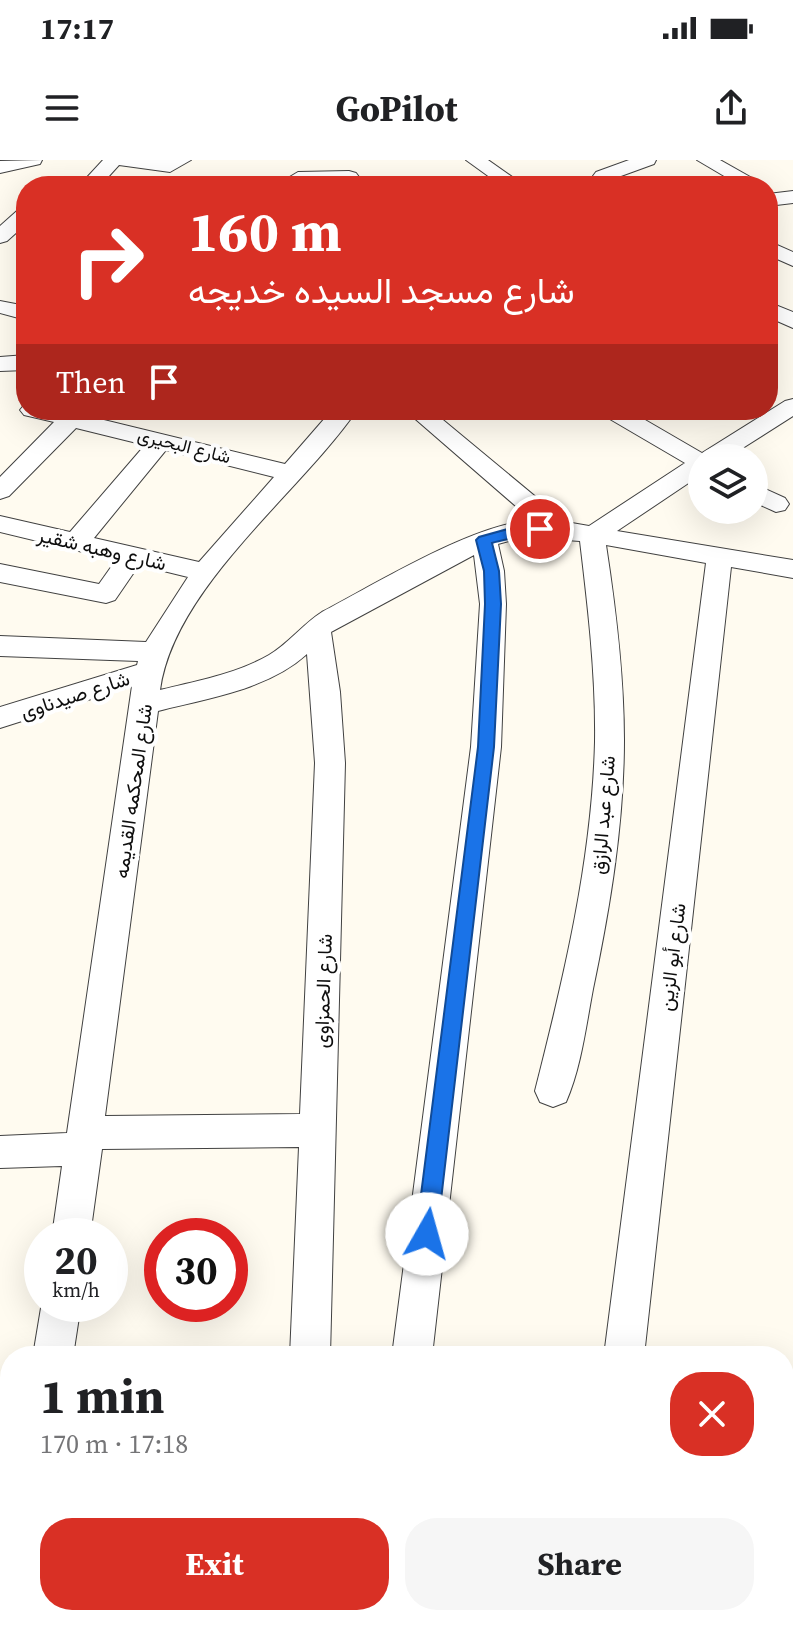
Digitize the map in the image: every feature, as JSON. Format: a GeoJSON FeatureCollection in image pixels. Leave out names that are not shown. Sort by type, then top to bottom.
{"type":"FeatureCollection","features":[{"type":"Feature","properties":{"kind":"street"},"geometry":{"type":"LineString","coordinates":[[0,167],[33,160]]}},
{"type":"Feature","properties":{"kind":"street"},"geometry":{"type":"LineString","coordinates":[[98,176],[113,160]]}},
{"type":"Feature","properties":{"kind":"street"},"geometry":{"type":"LineString","coordinates":[[123,160],[177,167]]}},
{"type":"Feature","properties":{"kind":"street"},"geometry":{"type":"LineString","coordinates":[[475,160],[500,176]]}},
{"type":"Feature","properties":{"kind":"street"},"geometry":{"type":"LineString","coordinates":[[603,176],[647,160]]}},
{"type":"Feature","properties":{"kind":"street"},"geometry":{"type":"LineString","coordinates":[[706,160],[737,176]]}},
{"type":"Feature","properties":{"kind":"street"},"geometry":{"type":"LineString","coordinates":[[493,176],[497,174]]}},
{"type":"Feature","properties":{"kind":"street"},"geometry":{"type":"LineString","coordinates":[[299,175],[324,176]]}},
{"type":"Feature","properties":{"kind":"street"},"geometry":{"type":"LineString","coordinates":[[0,491],[70,420]]}},
{"type":"Feature","properties":{"kind":"street","name":"شارع البحيرى"},"geometry":{"type":"LineString","coordinates":[[75,420],[290,473]]}},
{"type":"Feature","properties":{"kind":"street","name":"شارع المحكمه القديمه"},"geometry":{"type":"LineString","coordinates":[[74,1218],[152,662],[171,621],[205,572],[336,420]]}},
{"type":"Feature","properties":{"kind":"street"},"geometry":{"type":"LineString","coordinates":[[429,420],[558,529]]}},
{"type":"Feature","properties":{"kind":"street"},"geometry":{"type":"LineString","coordinates":[[628,420],[688,455]]}},
{"type":"Feature","properties":{"kind":"street"},"geometry":{"type":"LineString","coordinates":[[732,444],[771,420]]}},
{"type":"Feature","properties":{"kind":"street"},"geometry":{"type":"LineString","coordinates":[[75,543],[162,440]]}},
{"type":"Feature","properties":{"kind":"street"},"geometry":{"type":"LineString","coordinates":[[0,460],[25,466]]}},
{"type":"Feature","properties":{"kind":"street"},"geometry":{"type":"LineString","coordinates":[[592,536],[688,472]]}},
{"type":"Feature","properties":{"kind":"street","name":"شارع وهبه شقير"},"geometry":{"type":"LineString","coordinates":[[0,524],[205,572]]}},
{"type":"Feature","properties":{"kind":"street"},"geometry":{"type":"LineString","coordinates":[[145,704],[261,671],[294,650],[317,627],[484,540],[522,529],[558,529],[719,559],[793,569]]}},
{"type":"Feature","properties":{"kind":"street","name":"شارع عبد الرازق"},"geometry":{"type":"LineString","coordinates":[[553,1091],[582,973],[600,867],[608,771],[608,685],[592,536]]}},
{"type":"Feature","properties":{"kind":"street"},"geometry":{"type":"LineString","coordinates":[[413,1346],[486,747],[493,604],[491,571],[484,540]]}},
{"type":"Feature","properties":{"kind":"street"},"geometry":{"type":"LineString","coordinates":[[0,573],[106,594],[132,556]]}},
{"type":"Feature","properties":{"kind":"street","name":"شارع أبو الزين"},"geometry":{"type":"LineString","coordinates":[[625,1346],[719,559]]}},
{"type":"Feature","properties":{"kind":"street","name":"شارع الحمزاوى"},"geometry":{"type":"LineString","coordinates":[[310,1346],[330,763],[326,692],[317,627]]}},
{"type":"Feature","properties":{"kind":"street"},"geometry":{"type":"LineString","coordinates":[[0,646],[152,662]]}},
{"type":"Feature","properties":{"kind":"street","name":"شارع صيدناوى"},"geometry":{"type":"LineString","coordinates":[[0,718],[152,662]]}},
{"type":"Feature","properties":{"kind":"street"},"geometry":{"type":"LineString","coordinates":[[2,1152],[86,1141],[319,1130]]}},
{"type":"Feature","properties":{"kind":"street"},"geometry":{"type":"LineString","coordinates":[[55,1346],[58,1322]]}},
{"type":"Feature","properties":{"kind":"route"},"geometry":{"type":"LineString","coordinates":[[427,1234],[486,747],[493,604],[491,571],[484,540],[522,529],[540,529]]}}]}
